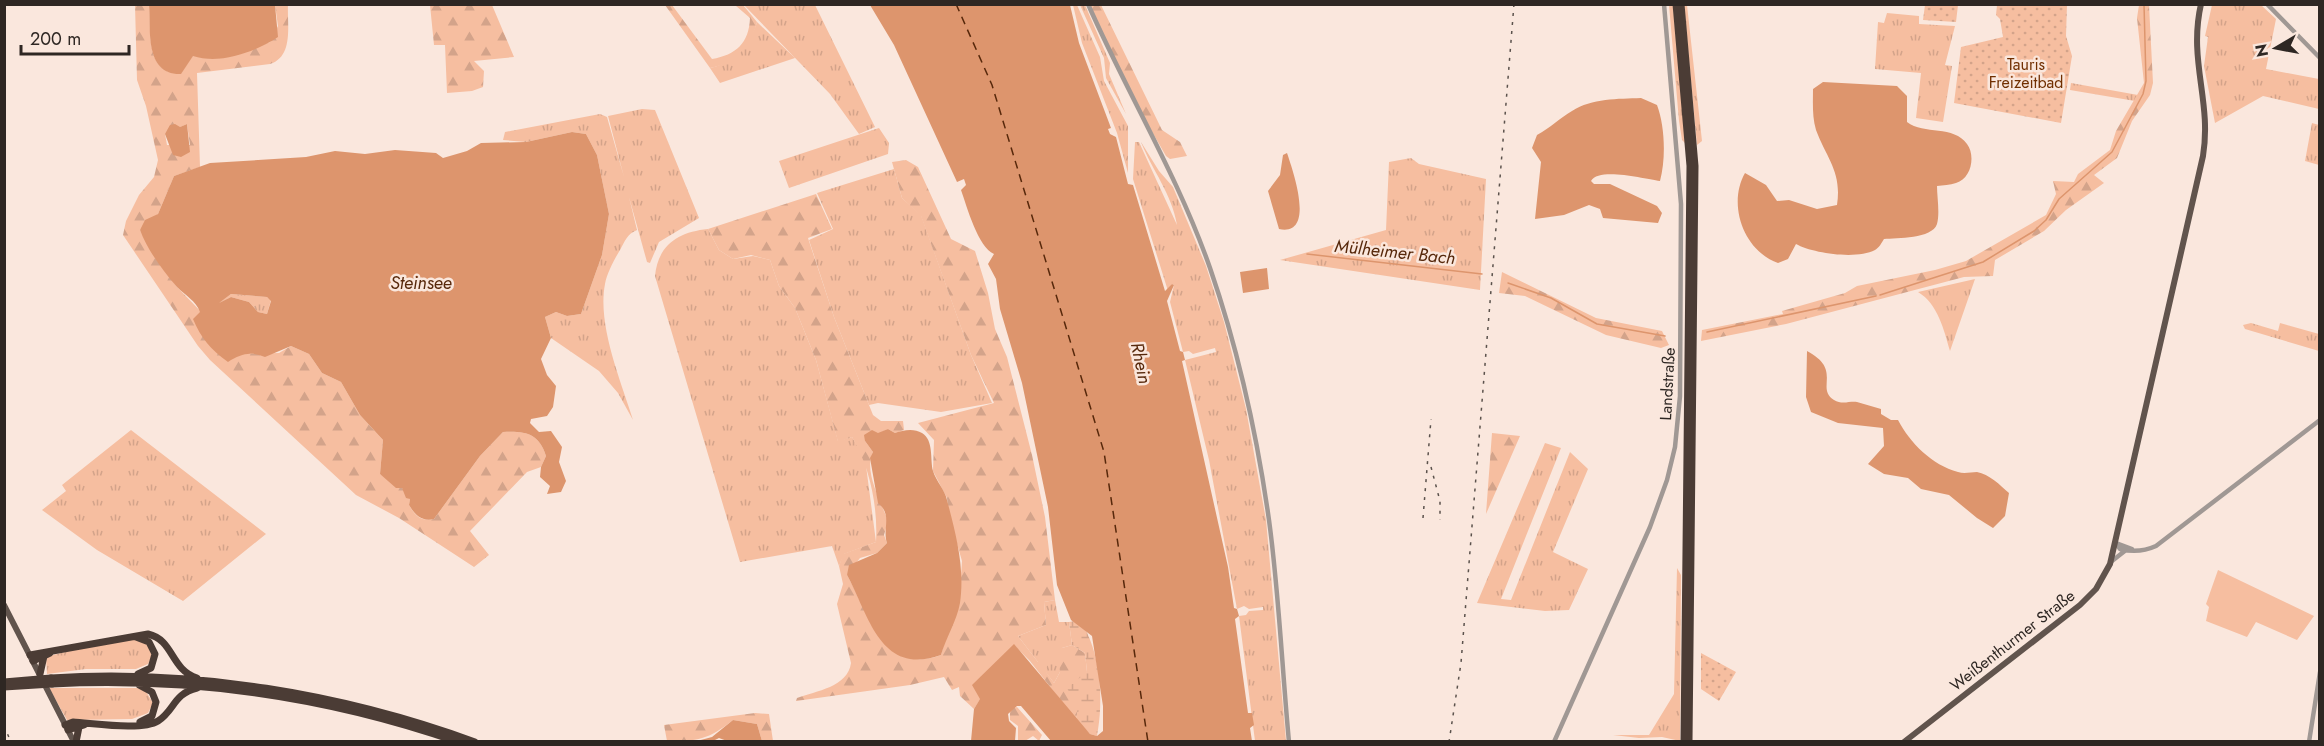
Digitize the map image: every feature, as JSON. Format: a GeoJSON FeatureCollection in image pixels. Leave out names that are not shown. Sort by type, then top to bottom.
{"type":"FeatureCollection","features":[{"type":"Feature","properties":{"kind":"highway"},"geometry":{"type":"LineString","coordinates":[[1676,4],[1690,166],[1684,741]]}},
{"type":"Feature","properties":{"kind":"highway"},"geometry":{"type":"LineString","coordinates":[[1681,4],[1695,166],[1689,741]]}},
{"type":"Feature","properties":{"kind":"highway"},"geometry":{"type":"LineString","coordinates":[[31,658],[144,633],[156,636],[165,644],[180,669],[205,684],[339,707],[458,741]]}},
{"type":"Feature","properties":{"kind":"highway"},"geometry":{"type":"LineString","coordinates":[[121,638],[142,638],[151,644],[154,651],[151,668],[130,679]]}},
{"type":"Feature","properties":{"kind":"highway"},"geometry":{"type":"LineString","coordinates":[[31,658],[55,651]]}},
{"type":"Feature","properties":{"kind":"highway"},"geometry":{"type":"LineString","coordinates":[[40,674],[44,656]]}},
{"type":"Feature","properties":{"kind":"highway"},"geometry":{"type":"LineString","coordinates":[[130,679],[149,689],[156,702],[154,713],[149,718],[132,724]]}},
{"type":"Feature","properties":{"kind":"highway"},"geometry":{"type":"LineString","coordinates":[[4,682],[130,679],[291,692],[395,716],[475,741]]}},
{"type":"Feature","properties":{"kind":"highway"},"geometry":{"type":"LineString","coordinates":[[4,687],[52,681]]}},
{"type":"Feature","properties":{"kind":"highway"},"geometry":{"type":"LineString","coordinates":[[67,727],[89,723],[156,722],[181,694],[205,684]]}},
{"type":"Feature","properties":{"kind":"highway"},"geometry":{"type":"LineString","coordinates":[[67,727],[79,727],[89,723]]}},
{"type":"Feature","properties":{"kind":"highway"},"geometry":{"type":"LineString","coordinates":[[75,741],[79,727]]}},
{"type":"Feature","properties":{"kind":"main road","name":"Weißenthurmer Straße"},"geometry":{"type":"LineString","coordinates":[[1904,741],[2080,605],[2098,585],[2111,561],[2168,316],[2206,138],[2205,112],[2196,49],[2203,4]]}},
{"type":"Feature","properties":{"kind":"main road"},"geometry":{"type":"LineString","coordinates":[[4,605],[75,741]]}},
{"type":"Feature","properties":{"kind":"street"},"geometry":{"type":"LineString","coordinates":[[1088,4],[1114,63],[1167,166],[1209,266],[1227,322],[1249,412],[1269,520],[1289,741]]}},
{"type":"Feature","properties":{"kind":"street","name":"Landstraße"},"geometry":{"type":"LineString","coordinates":[[1554,741],[1650,527],[1665,487],[1675,447],[1680,386],[1682,204],[1664,4]]}},
{"type":"Feature","properties":{"kind":"street"},"geometry":{"type":"LineString","coordinates":[[2267,4],[2319,58]]}},
{"type":"Feature","properties":{"kind":"street"},"geometry":{"type":"LineString","coordinates":[[2116,543],[2120,549],[2135,550],[2149,549],[2162,542],[2319,420]]}},
{"type":"Feature","properties":{"kind":"street"},"geometry":{"type":"LineString","coordinates":[[2116,543],[2135,550]]}},
{"type":"Feature","properties":{"kind":"street"},"geometry":{"type":"LineString","coordinates":[[2111,561],[2127,550]]}},
{"type":"Feature","properties":{"kind":"street"},"geometry":{"type":"LineString","coordinates":[[2308,741],[2319,672]]}},
{"type":"Feature","properties":{"kind":"green space"},"geometry":{"type":"Polygon","coordinates":[[[135,5],[149,5],[152,49],[161,67],[169,72],[181,73],[193,55],[203,58],[222,58],[270,42],[278,26],[275,5],[288,5],[288,39],[283,54],[278,60],[270,64],[197,73],[200,167],[174,176],[158,214],[140,230],[156,259],[177,287],[242,354],[279,353],[291,346],[309,354],[322,373],[341,382],[360,415],[383,440],[380,474],[402,488],[410,499],[409,505],[419,517],[426,520],[434,519],[480,456],[503,432],[524,433],[539,442],[546,456],[541,467],[527,472],[470,531],[489,555],[474,567],[399,518],[356,495],[210,360],[198,346],[123,235],[126,221],[139,195],[154,177],[158,160],[146,106],[137,80],[135,5]],[[187,124],[165,134],[167,145],[190,145],[187,124]]]}},
{"type":"Feature","properties":{"kind":"green space"},"geometry":{"type":"Polygon","coordinates":[[[430,5],[492,5],[514,57],[474,61],[484,71],[483,87],[472,91],[447,93],[445,45],[434,45],[430,5]]]}},
{"type":"Feature","properties":{"kind":"green space"},"geometry":{"type":"Polygon","coordinates":[[[665,5],[672,5],[712,59],[734,51],[744,41],[747,34],[750,18],[735,5],[743,5],[757,22],[751,39],[741,52],[727,63],[710,68],[665,5]]]}},
{"type":"Feature","properties":{"kind":"green space"},"geometry":{"type":"Polygon","coordinates":[[[744,5],[815,5],[875,127],[859,134],[830,94],[744,5]]]}},
{"type":"Feature","properties":{"kind":"green space"},"geometry":{"type":"Polygon","coordinates":[[[1073,5],[1077,5],[1100,57],[1104,81],[1128,126],[1128,173],[1117,133],[1082,43],[1073,5]]]}},
{"type":"Feature","properties":{"kind":"green space"},"geometry":{"type":"Polygon","coordinates":[[[1080,5],[1085,5],[1110,63],[1109,74],[1126,114],[1106,78],[1104,58],[1080,5]]]}},
{"type":"Feature","properties":{"kind":"green space"},"geometry":{"type":"Polygon","coordinates":[[[1089,5],[1101,5],[1162,130],[1180,142],[1187,156],[1170,159],[1166,156],[1143,116],[1089,5]]]}},
{"type":"Feature","properties":{"kind":"green space"},"geometry":{"type":"Polygon","coordinates":[[[1669,5],[1673,5],[1686,144],[1682,140],[1679,121],[1669,5]]]}},
{"type":"Feature","properties":{"kind":"green space"},"geometry":{"type":"Polygon","coordinates":[[[1684,5],[1687,5],[1702,141],[1697,145],[1684,5]]]}},
{"type":"Feature","properties":{"kind":"green space"},"geometry":{"type":"Polygon","coordinates":[[[1925,5],[1958,5],[1956,22],[1923,20],[1925,5]]]}},
{"type":"Feature","properties":{"kind":"green space","name":"Tauris Freizeitbad"},"geometry":{"type":"Polygon","coordinates":[[[1997,5],[2067,5],[2066,36],[2072,56],[2061,123],[1954,103],[1961,47],[2003,37],[2000,19],[1996,15],[1997,5]]]}},
{"type":"Feature","properties":{"kind":"green space"},"geometry":{"type":"Polygon","coordinates":[[[2139,5],[2149,5],[2153,83],[2150,95],[2132,121],[2117,158],[2094,175],[2104,183],[2066,210],[2044,231],[1995,260],[1993,276],[1964,277],[1786,324],[1701,341],[1702,330],[1783,314],[1782,311],[1845,293],[1857,286],[1935,270],[1966,261],[2046,215],[2056,194],[2053,181],[2074,182],[2078,174],[2110,150],[2116,131],[2144,83],[2137,18],[2139,5]]]}},
{"type":"Feature","properties":{"kind":"green space"},"geometry":{"type":"Polygon","coordinates":[[[2212,5],[2261,5],[2276,19],[2266,69],[2319,79],[2319,109],[2263,96],[2215,123],[2204,66],[2208,37],[2205,36],[2212,5]]]}},
{"type":"Feature","properties":{"kind":"green space"},"geometry":{"type":"Polygon","coordinates":[[[1887,13],[1919,16],[1919,24],[1955,26],[1945,65],[1952,66],[1943,122],[1916,118],[1921,73],[1875,69],[1878,22],[1884,23],[1887,13]]]}},
{"type":"Feature","properties":{"kind":"green space"},"geometry":{"type":"Polygon","coordinates":[[[757,22],[795,58],[720,83],[710,68],[733,57],[745,45],[757,22]]]}},
{"type":"Feature","properties":{"kind":"green space"},"geometry":{"type":"Polygon","coordinates":[[[2071,83],[2138,95],[2135,101],[2070,90],[2071,83]]]}},
{"type":"Feature","properties":{"kind":"green space"},"geometry":{"type":"Polygon","coordinates":[[[642,109],[655,110],[699,218],[659,242],[650,263],[647,262],[629,197],[637,230],[627,238],[607,275],[603,300],[607,335],[633,420],[618,393],[599,371],[551,338],[545,317],[556,312],[567,316],[581,314],[602,255],[609,214],[597,155],[586,134],[572,132],[526,142],[503,140],[505,132],[600,114],[607,117],[624,177],[608,116],[642,109]]]}},
{"type":"Feature","properties":{"kind":"green space"},"geometry":{"type":"Polygon","coordinates":[[[2312,123],[2319,125],[2319,165],[2305,161],[2312,123]]]}},
{"type":"Feature","properties":{"kind":"green space"},"geometry":{"type":"Polygon","coordinates":[[[879,128],[889,143],[888,154],[789,188],[779,161],[879,128]]]}},
{"type":"Feature","properties":{"kind":"green space"},"geometry":{"type":"Polygon","coordinates":[[[1135,142],[1139,142],[1177,225],[1171,203],[1141,142],[1159,171],[1173,187],[1206,266],[1224,322],[1246,409],[1266,520],[1286,741],[1255,741],[1239,616],[1246,615],[1249,611],[1263,610],[1263,607],[1249,609],[1244,606],[1237,609],[1209,460],[1185,360],[1216,352],[1215,348],[1193,354],[1189,351],[1183,352],[1170,302],[1174,285],[1172,284],[1168,291],[1133,179],[1135,142]]]}},
{"type":"Feature","properties":{"kind":"green space"},"geometry":{"type":"Polygon","coordinates":[[[1411,158],[1419,164],[1486,179],[1480,290],[1280,260],[1386,230],[1389,162],[1411,158]]]}},
{"type":"Feature","properties":{"kind":"green space"},"geometry":{"type":"Polygon","coordinates":[[[906,160],[918,167],[951,239],[975,251],[988,293],[995,329],[1007,357],[1032,455],[1045,517],[1055,600],[1044,602],[1046,625],[1018,636],[1038,662],[1044,660],[1047,666],[1046,672],[1054,683],[1060,672],[1058,654],[1062,648],[1072,645],[1085,653],[1087,672],[1076,720],[1030,661],[1014,645],[974,709],[960,696],[959,687],[952,690],[944,677],[910,685],[796,701],[797,698],[838,683],[849,671],[851,663],[837,604],[843,584],[839,566],[843,554],[876,542],[876,515],[872,488],[864,461],[852,437],[838,442],[816,360],[795,308],[779,286],[770,260],[751,255],[733,259],[719,250],[708,229],[816,194],[832,229],[808,238],[834,317],[873,415],[881,421],[903,421],[904,430],[895,433],[888,429],[865,441],[873,452],[870,468],[872,478],[888,521],[884,535],[887,543],[877,553],[860,558],[847,575],[871,623],[892,649],[905,657],[921,659],[941,655],[946,636],[959,606],[962,561],[949,516],[947,498],[933,471],[934,440],[918,423],[994,403],[971,355],[921,216],[902,198],[892,162],[906,160]]]}},
{"type":"Feature","properties":{"kind":"green space"},"geometry":{"type":"Polygon","coordinates":[[[894,169],[902,198],[921,215],[971,355],[992,403],[941,412],[878,403],[869,405],[834,317],[809,240],[833,229],[817,193],[894,169]]]}},
{"type":"Feature","properties":{"kind":"green space"},"geometry":{"type":"Polygon","coordinates":[[[708,229],[719,250],[733,259],[753,256],[770,260],[779,286],[795,308],[816,360],[838,441],[852,437],[865,458],[876,542],[844,554],[839,566],[832,546],[740,562],[655,276],[660,256],[671,242],[687,233],[708,229]]]}},
{"type":"Feature","properties":{"kind":"green space"},"geometry":{"type":"Polygon","coordinates":[[[1502,272],[1596,318],[1662,331],[1669,345],[1661,348],[1606,335],[1525,296],[1499,293],[1502,272]]]}},
{"type":"Feature","properties":{"kind":"green space"},"geometry":{"type":"Polygon","coordinates":[[[1975,279],[1950,351],[1943,326],[1935,310],[1931,303],[1918,292],[1975,279]]]}},
{"type":"Feature","properties":{"kind":"green space"},"geometry":{"type":"Polygon","coordinates":[[[231,294],[267,297],[271,300],[267,314],[258,312],[249,302],[231,297],[214,306],[231,294]]]}},
{"type":"Feature","properties":{"kind":"green space"},"geometry":{"type":"Polygon","coordinates":[[[2251,323],[2278,331],[2280,323],[2319,334],[2319,351],[2245,329],[2243,325],[2251,323]]]}},
{"type":"Feature","properties":{"kind":"green space"},"geometry":{"type":"Polygon","coordinates":[[[131,430],[266,534],[183,601],[97,550],[42,510],[66,491],[62,485],[131,430]]]}},
{"type":"Feature","properties":{"kind":"green space"},"geometry":{"type":"Polygon","coordinates":[[[1492,433],[1520,436],[1486,514],[1492,433]]]}},
{"type":"Feature","properties":{"kind":"green space"},"geometry":{"type":"Polygon","coordinates":[[[1545,443],[1561,448],[1501,599],[1511,600],[1570,452],[1588,469],[1553,552],[1588,569],[1569,610],[1545,611],[1477,603],[1545,443]]]}},
{"type":"Feature","properties":{"kind":"green space"},"geometry":{"type":"Polygon","coordinates":[[[1677,568],[1681,575],[1680,741],[1662,737],[1639,738],[1613,735],[1649,735],[1674,694],[1677,568]]]}},
{"type":"Feature","properties":{"kind":"green space"},"geometry":{"type":"Polygon","coordinates":[[[2218,570],[2314,616],[2297,640],[2256,622],[2247,637],[2206,621],[2209,607],[2206,604],[2218,570]]]}},
{"type":"Feature","properties":{"kind":"green space"},"geometry":{"type":"Polygon","coordinates":[[[1055,600],[1059,622],[1069,622],[1072,645],[1062,648],[1060,672],[1054,683],[1018,636],[1046,625],[1044,602],[1055,600]]]}},
{"type":"Feature","properties":{"kind":"green space"},"geometry":{"type":"Polygon","coordinates":[[[1080,620],[1092,647],[1099,676],[1100,707],[1097,736],[1090,734],[1076,720],[1078,708],[1067,688],[1087,672],[1085,653],[1072,645],[1069,622],[1080,620]]]}},
{"type":"Feature","properties":{"kind":"green space"},"geometry":{"type":"Polygon","coordinates":[[[133,639],[144,642],[148,646],[152,656],[148,664],[136,669],[86,669],[47,674],[46,657],[133,639]]]}},
{"type":"Feature","properties":{"kind":"green space"},"geometry":{"type":"Polygon","coordinates":[[[1701,653],[1736,672],[1719,701],[1701,689],[1701,653]]]}},
{"type":"Feature","properties":{"kind":"green space"},"geometry":{"type":"Polygon","coordinates":[[[49,688],[137,688],[145,690],[153,703],[148,713],[132,719],[67,720],[49,688]]]}},
{"type":"Feature","properties":{"kind":"green space"},"geometry":{"type":"Polygon","coordinates":[[[1017,707],[1042,735],[1039,741],[1033,736],[1025,741],[1018,741],[1018,726],[1010,720],[1010,709],[1017,707]]]}},
{"type":"Feature","properties":{"kind":"green space"},"geometry":{"type":"Polygon","coordinates":[[[755,713],[769,714],[773,741],[762,741],[757,724],[733,720],[716,732],[702,738],[667,741],[664,725],[755,713]]]}},
{"type":"Feature","properties":{"kind":"water"},"geometry":{"type":"Polygon","coordinates":[[[149,5],[275,5],[278,37],[259,48],[226,58],[193,56],[181,74],[169,72],[155,59],[152,49],[149,5]]]}},
{"type":"Feature","properties":{"kind":"water","name":"Rhein"},"geometry":{"type":"Polygon","coordinates":[[[870,5],[1070,5],[1079,43],[1111,128],[1108,129],[1110,134],[1116,137],[1128,184],[1133,185],[1165,291],[1172,284],[1174,285],[1167,301],[1180,351],[1183,352],[1185,360],[1182,361],[1228,567],[1234,608],[1237,609],[1239,616],[1235,619],[1248,713],[1252,713],[1254,725],[1250,728],[1252,741],[1051,741],[1021,706],[1017,706],[1008,714],[1009,721],[1016,728],[1015,741],[971,741],[974,709],[980,699],[972,685],[1014,644],[1090,734],[1097,736],[1103,731],[1103,706],[1092,636],[1071,620],[1057,585],[1048,507],[1022,383],[1000,309],[996,279],[988,264],[994,254],[983,243],[974,226],[961,190],[966,185],[964,179],[957,182],[894,45],[870,5]]]}},
{"type":"Feature","properties":{"kind":"water"},"geometry":{"type":"Polygon","coordinates":[[[1823,82],[1897,86],[1907,96],[1907,122],[1922,128],[1955,134],[1961,138],[1970,149],[1970,166],[1961,181],[1937,186],[1938,220],[1934,229],[1928,233],[1913,237],[1884,239],[1875,250],[1857,255],[1834,254],[1796,244],[1788,259],[1778,263],[1766,257],[1756,248],[1742,226],[1738,199],[1740,186],[1745,173],[1766,185],[1777,201],[1789,200],[1817,209],[1837,205],[1835,174],[1814,120],[1813,89],[1823,82]]]}},
{"type":"Feature","properties":{"kind":"water"},"geometry":{"type":"Polygon","coordinates":[[[1641,98],[1657,105],[1660,113],[1664,143],[1660,181],[1612,174],[1596,177],[1591,181],[1594,184],[1610,184],[1657,206],[1662,213],[1658,223],[1603,218],[1600,209],[1589,205],[1564,215],[1535,219],[1541,162],[1532,148],[1537,135],[1572,111],[1588,104],[1605,100],[1641,98]]]}},
{"type":"Feature","properties":{"kind":"water"},"geometry":{"type":"Polygon","coordinates":[[[175,124],[180,127],[187,124],[190,152],[181,157],[173,155],[165,134],[170,125],[175,124]]]}},
{"type":"Feature","properties":{"kind":"water","name":"Steinsee"},"geometry":{"type":"Polygon","coordinates":[[[572,132],[586,134],[597,155],[609,214],[602,255],[581,314],[567,316],[556,312],[545,317],[551,338],[541,359],[547,375],[556,386],[553,407],[547,416],[531,419],[530,423],[539,432],[551,431],[562,447],[559,462],[566,481],[561,492],[547,494],[550,486],[540,477],[546,456],[539,442],[524,433],[503,432],[480,456],[434,519],[419,517],[409,505],[410,499],[406,498],[402,488],[396,488],[380,474],[383,440],[360,415],[341,382],[322,373],[309,354],[291,346],[265,357],[246,354],[228,362],[211,348],[199,332],[193,319],[200,312],[198,308],[161,267],[147,246],[140,230],[145,220],[158,214],[174,176],[210,163],[306,157],[335,151],[365,154],[395,150],[436,153],[443,158],[467,151],[481,143],[526,142],[572,132]],[[231,294],[219,303],[231,297],[249,302],[258,312],[267,314],[271,301],[267,297],[231,294]]]}},
{"type":"Feature","properties":{"kind":"water"},"geometry":{"type":"Polygon","coordinates":[[[1287,153],[1297,186],[1300,212],[1297,223],[1290,229],[1279,229],[1268,191],[1280,175],[1283,155],[1287,153]]]}},
{"type":"Feature","properties":{"kind":"water"},"geometry":{"type":"Polygon","coordinates":[[[1267,268],[1269,289],[1243,293],[1240,272],[1267,268]]]}},
{"type":"Feature","properties":{"kind":"water"},"geometry":{"type":"Polygon","coordinates":[[[1807,351],[1824,365],[1827,390],[1834,400],[1843,403],[1857,402],[1881,409],[1881,414],[1891,420],[1898,420],[1915,445],[1931,459],[1960,473],[1981,473],[1998,483],[2009,493],[2005,516],[1993,528],[1949,495],[1921,489],[1908,478],[1884,474],[1868,464],[1884,446],[1883,428],[1838,423],[1811,412],[1806,397],[1807,351]]]}},
{"type":"Feature","properties":{"kind":"water"},"geometry":{"type":"Polygon","coordinates":[[[888,429],[895,433],[916,430],[926,436],[931,451],[933,471],[946,496],[959,551],[961,590],[956,616],[941,655],[920,660],[904,657],[890,650],[879,638],[847,575],[849,565],[877,553],[887,543],[885,512],[878,503],[870,458],[873,452],[865,441],[864,435],[872,430],[878,433],[888,429]]]}},
{"type":"Feature","properties":{"kind":"water"},"geometry":{"type":"Polygon","coordinates":[[[733,720],[757,724],[762,741],[727,741],[719,738],[713,741],[697,741],[712,737],[733,720]]]}},
{"type":"Feature","properties":{"kind":"waterway","name":"Mülheimer Bach"},"geometry":{"type":"LineString","coordinates":[[1880,295],[1983,262],[2034,231],[2046,220],[2059,199],[2112,152],[2143,94],[2146,81],[2144,4]]}},
{"type":"Feature","properties":{"kind":"waterway","name":"Mülheimer Bach"},"geometry":{"type":"LineString","coordinates":[[1307,254],[1482,274]]}},
{"type":"Feature","properties":{"kind":"waterway","name":"Mülheimer Bach"},"geometry":{"type":"LineString","coordinates":[[1508,283],[1551,298],[1597,324],[1665,336]]}},
{"type":"Feature","properties":{"kind":"waterway","name":"Mülheimer Bach"},"geometry":{"type":"LineString","coordinates":[[1707,332],[1876,296]]}},
{"type":"Feature","properties":{"kind":"ferry route"},"geometry":{"type":"LineString","coordinates":[[956,4],[992,85],[1104,452],[1148,742]]}},
{"type":"Feature","properties":{"kind":"railway"},"geometry":{"type":"LineString","coordinates":[[1449,742],[1461,663],[1514,4]]}},
{"type":"Feature","properties":{"kind":"railway"},"geometry":{"type":"LineString","coordinates":[[1423,518],[1431,419]]}},
{"type":"Feature","properties":{"kind":"railway"},"geometry":{"type":"LineString","coordinates":[[1431,467],[1440,501],[1440,520]]}},
{"type":"Feature","properties":{"kind":"railway"},"geometry":{"type":"LineString","coordinates":[[4,726],[11,742]]}}]}
